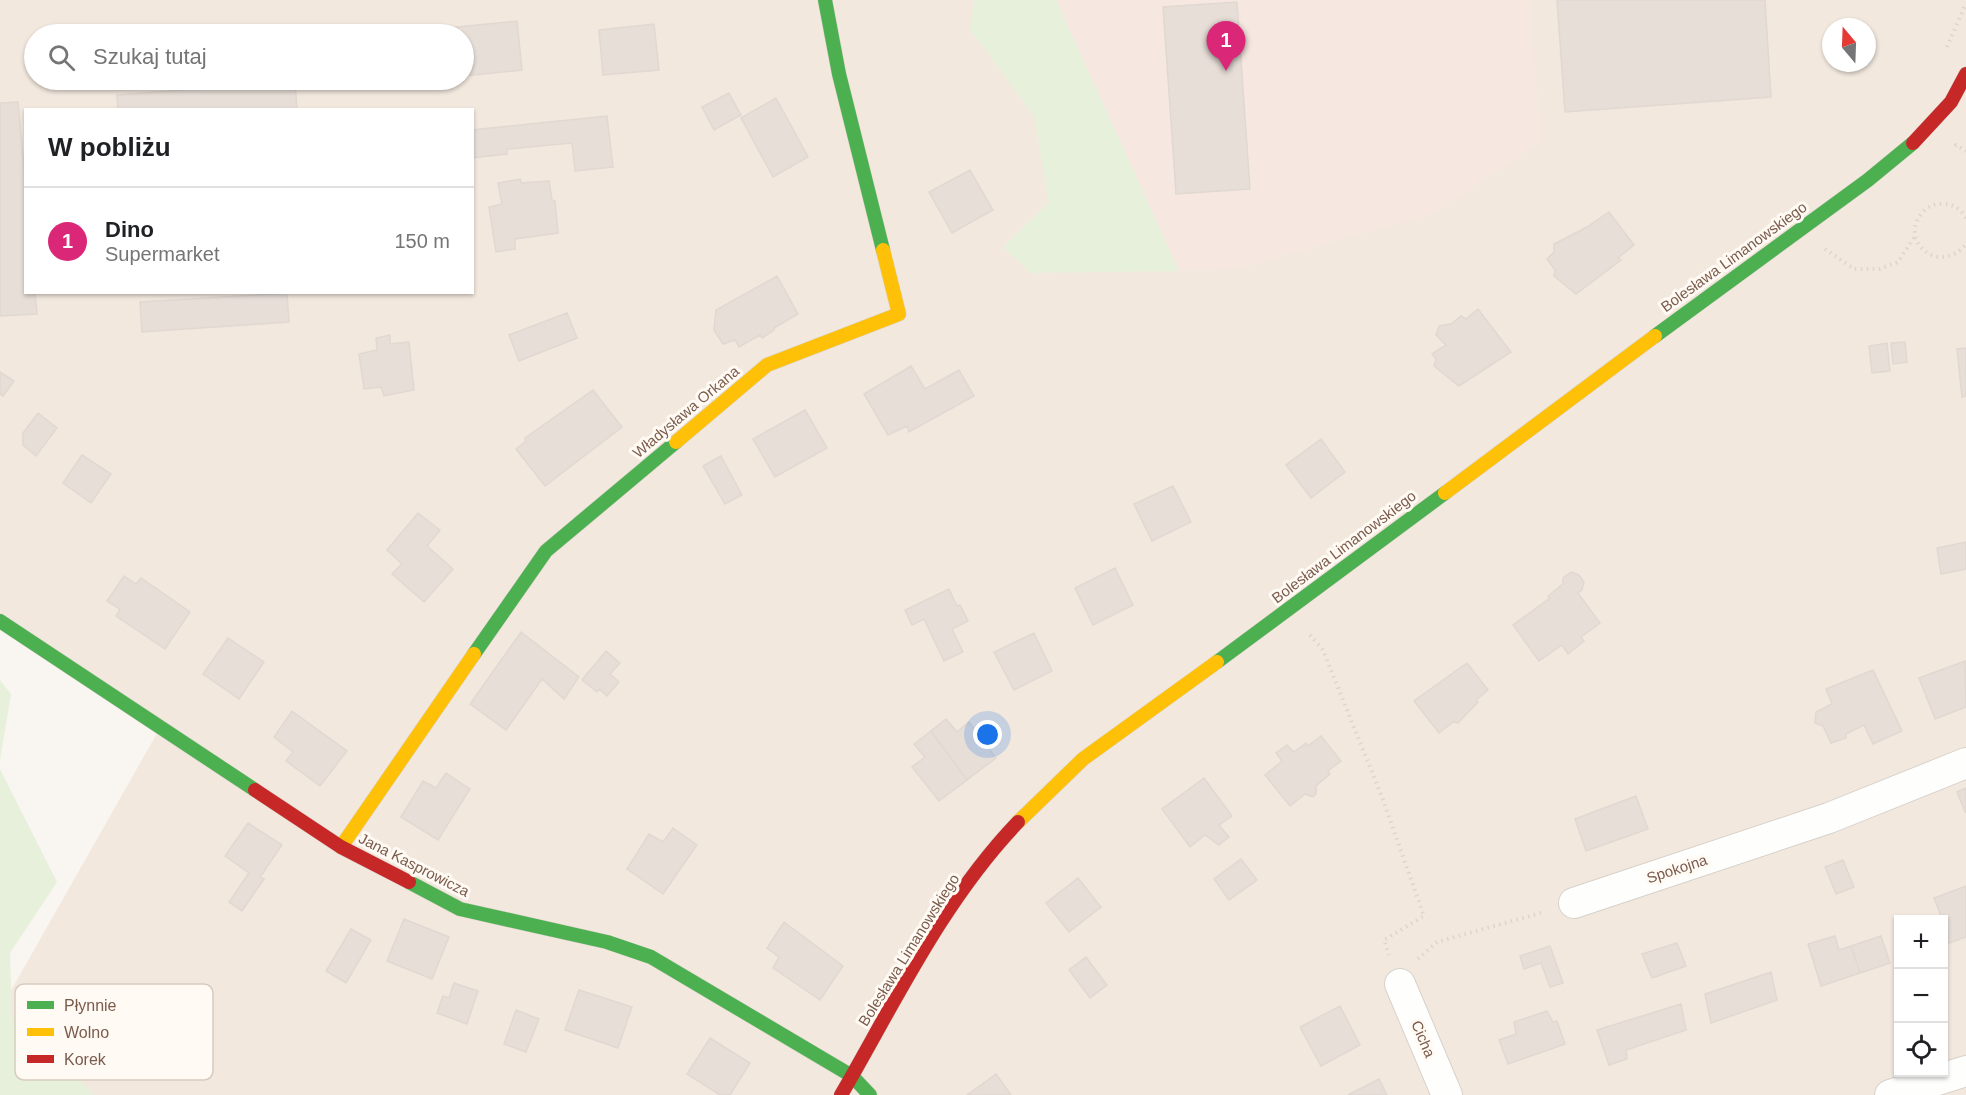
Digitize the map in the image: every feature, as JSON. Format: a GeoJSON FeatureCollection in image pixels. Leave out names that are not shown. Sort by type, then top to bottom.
{"type":"FeatureCollection","features":[{"type":"Feature","properties":{"kind":"street","name":"Władysława Orkana"},"geometry":{"type":"LineString","coordinates":[[341,847],[546,551],[767,365],[899,314],[839,75],[825,0]]}},
{"type":"Feature","properties":{"kind":"street","name":"Bolesława Limanowskiego"},"geometry":{"type":"LineString","coordinates":[[840,1095],[930,941],[964,889],[996,845],[1083,759],[1868,180],[1958,109],[1966,74]]}},
{"type":"Feature","properties":{"kind":"street","name":"Jana Kasprowicza"},"geometry":{"type":"LineString","coordinates":[[0,621],[341,847],[459,909],[607,942],[651,957],[852,1076],[870,1095]]}},
{"type":"Feature","properties":{"kind":"street","name":"Spokojna"},"geometry":{"type":"LineString","coordinates":[[1574,903],[1828,818],[1966,763]]}},
{"type":"Feature","properties":{"kind":"street","name":"Cicha"},"geometry":{"type":"LineString","coordinates":[[1400,984],[1447,1095]]}},
{"type":"Feature","properties":{"kind":"street"},"geometry":{"type":"LineString","coordinates":[[1890,1095],[1966,1071]]}},
{"type":"Feature","properties":{"kind":"path"},"geometry":{"type":"LineString","coordinates":[[1966,218],[1954,206],[1945,203],[1935,204],[1919,216],[1915,226],[1920,247],[1928,254],[1939,258],[1950,257],[1966,244]]}},
{"type":"Feature","properties":{"kind":"path"},"geometry":{"type":"LineString","coordinates":[[1820,245],[1854,270],[1879,270],[1898,262],[1916,236]]}},
{"type":"Feature","properties":{"kind":"path"},"geometry":{"type":"LineString","coordinates":[[1306,631],[1323,650],[1382,797],[1424,916],[1384,940],[1400,984]]}},
{"type":"Feature","properties":{"kind":"path"},"geometry":{"type":"LineString","coordinates":[[1400,984],[1411,967],[1437,942],[1574,903]]}},
{"type":"Feature","properties":{"kind":"shaded area"},"geometry":{"type":"Polygon","coordinates":[[[0,0],[1966,0],[1966,1095],[79,1095],[65,1080],[213,1080],[213,984],[15,984],[15,1026],[0,1010],[160,728],[0,621],[0,0]]]}},
{"type":"Feature","properties":{"kind":"shaded area"},"geometry":{"type":"Polygon","coordinates":[[[1056,0],[1529,0],[1541,142],[1434,213],[1233,270],[1179,271],[1056,0]]]}},
{"type":"Feature","properties":{"kind":"green space"},"geometry":{"type":"Polygon","coordinates":[[[974,0],[1056,0],[1179,271],[1031,273],[1003,247],[1049,202],[1034,116],[970,29],[974,0]]]}},
{"type":"Feature","properties":{"kind":"green space"},"geometry":{"type":"Polygon","coordinates":[[[0,680],[11,694],[0,760],[0,680]]]}},
{"type":"Feature","properties":{"kind":"green space"},"geometry":{"type":"Polygon","coordinates":[[[0,769],[57,882],[10,953],[12,1016],[15,1019],[15,1080],[79,1080],[95,1095],[0,1095],[0,769]]]}},
{"type":"Feature","properties":{"kind":"building"},"geometry":{"type":"Polygon","coordinates":[[[1557,0],[1765,0],[1771,97],[1565,112],[1557,0]]]}},
{"type":"Feature","properties":{"kind":"building"},"geometry":{"type":"Polygon","coordinates":[[[1237,2],[1250,189],[1176,194],[1163,7],[1237,2]]]}},
{"type":"Feature","properties":{"kind":"building"},"geometry":{"type":"Polygon","coordinates":[[[517,21],[522,70],[474,75],[474,25],[517,21]]]}},
{"type":"Feature","properties":{"kind":"building"},"geometry":{"type":"Polygon","coordinates":[[[654,24],[659,70],[603,75],[599,30],[654,24]]]}},
{"type":"Feature","properties":{"kind":"building"},"geometry":{"type":"Polygon","coordinates":[[[185,90],[296,90],[297,108],[118,108],[117,95],[185,90]]]}},
{"type":"Feature","properties":{"kind":"building"},"geometry":{"type":"Polygon","coordinates":[[[729,93],[741,115],[714,130],[702,107],[729,93]]]}},
{"type":"Feature","properties":{"kind":"building"},"geometry":{"type":"Polygon","coordinates":[[[776,98],[808,157],[773,177],[741,118],[776,98]]]}},
{"type":"Feature","properties":{"kind":"building"},"geometry":{"type":"Polygon","coordinates":[[[18,102],[24,166],[24,294],[35,294],[37,314],[0,316],[0,103],[18,102]]]}},
{"type":"Feature","properties":{"kind":"building"},"geometry":{"type":"Polygon","coordinates":[[[607,116],[613,167],[575,171],[572,143],[507,149],[507,154],[474,158],[474,130],[607,116]]]}},
{"type":"Feature","properties":{"kind":"building"},"geometry":{"type":"Polygon","coordinates":[[[970,170],[993,210],[952,233],[929,192],[970,170]]]}},
{"type":"Feature","properties":{"kind":"building"},"geometry":{"type":"Polygon","coordinates":[[[520,179],[521,183],[549,181],[552,200],[555,201],[558,233],[515,239],[515,249],[496,252],[489,207],[502,204],[498,183],[520,179]]]}},
{"type":"Feature","properties":{"kind":"building"},"geometry":{"type":"Polygon","coordinates":[[[1609,212],[1634,245],[1618,258],[1621,260],[1576,294],[1554,276],[1555,270],[1547,259],[1554,252],[1554,244],[1587,227],[1609,212]]]}},
{"type":"Feature","properties":{"kind":"building"},"geometry":{"type":"Polygon","coordinates":[[[777,276],[798,314],[762,338],[760,335],[739,347],[735,340],[723,344],[714,330],[716,310],[777,276]]]}},
{"type":"Feature","properties":{"kind":"building"},"geometry":{"type":"Polygon","coordinates":[[[287,294],[289,322],[142,332],[140,302],[287,294]]]}},
{"type":"Feature","properties":{"kind":"building"},"geometry":{"type":"Polygon","coordinates":[[[1478,309],[1511,352],[1459,386],[1434,366],[1436,359],[1432,354],[1446,345],[1436,335],[1439,326],[1451,324],[1461,316],[1466,319],[1478,309]]]}},
{"type":"Feature","properties":{"kind":"building"},"geometry":{"type":"Polygon","coordinates":[[[567,313],[577,338],[519,361],[509,335],[567,313]]]}},
{"type":"Feature","properties":{"kind":"building"},"geometry":{"type":"Polygon","coordinates":[[[390,335],[390,344],[409,342],[414,390],[384,396],[381,387],[364,389],[359,354],[377,350],[376,338],[390,335]]]}},
{"type":"Feature","properties":{"kind":"building"},"geometry":{"type":"Polygon","coordinates":[[[1905,342],[1907,362],[1893,364],[1891,343],[1905,342]]]}},
{"type":"Feature","properties":{"kind":"building"},"geometry":{"type":"Polygon","coordinates":[[[1887,343],[1890,371],[1872,373],[1869,346],[1887,343]]]}},
{"type":"Feature","properties":{"kind":"building"},"geometry":{"type":"Polygon","coordinates":[[[1966,348],[1966,396],[1962,397],[1957,349],[1966,348]]]}},
{"type":"Feature","properties":{"kind":"building"},"geometry":{"type":"Polygon","coordinates":[[[911,366],[925,389],[959,370],[974,396],[909,432],[907,426],[888,435],[864,394],[911,366]]]}},
{"type":"Feature","properties":{"kind":"building"},"geometry":{"type":"Polygon","coordinates":[[[0,372],[14,381],[3,396],[0,394],[0,372]]]}},
{"type":"Feature","properties":{"kind":"building"},"geometry":{"type":"Polygon","coordinates":[[[593,390],[622,427],[545,486],[516,449],[526,441],[525,438],[593,390]]]}},
{"type":"Feature","properties":{"kind":"building"},"geometry":{"type":"Polygon","coordinates":[[[805,410],[827,448],[775,477],[753,439],[805,410]]]}},
{"type":"Feature","properties":{"kind":"building"},"geometry":{"type":"Polygon","coordinates":[[[38,413],[57,428],[36,456],[23,445],[23,433],[38,413]]]}},
{"type":"Feature","properties":{"kind":"building"},"geometry":{"type":"Polygon","coordinates":[[[1321,439],[1345,472],[1311,498],[1286,465],[1321,439]]]}},
{"type":"Feature","properties":{"kind":"building"},"geometry":{"type":"Polygon","coordinates":[[[82,455],[111,474],[91,503],[63,483],[82,455]]]}},
{"type":"Feature","properties":{"kind":"building"},"geometry":{"type":"Polygon","coordinates":[[[721,456],[742,495],[725,504],[703,466],[721,456]]]}},
{"type":"Feature","properties":{"kind":"building"},"geometry":{"type":"Polygon","coordinates":[[[1173,486],[1191,522],[1152,541],[1134,504],[1173,486]]]}},
{"type":"Feature","properties":{"kind":"building"},"geometry":{"type":"Polygon","coordinates":[[[418,513],[440,530],[427,546],[453,569],[424,602],[392,574],[402,564],[387,550],[418,513]]]}},
{"type":"Feature","properties":{"kind":"building"},"geometry":{"type":"Polygon","coordinates":[[[1966,542],[1966,569],[1941,574],[1937,548],[1966,542]]]}},
{"type":"Feature","properties":{"kind":"building"},"geometry":{"type":"Polygon","coordinates":[[[1115,568],[1133,605],[1093,625],[1075,588],[1115,568]]]}},
{"type":"Feature","properties":{"kind":"building"},"geometry":{"type":"Polygon","coordinates":[[[1571,572],[1579,575],[1584,582],[1582,590],[1578,593],[1600,623],[1581,637],[1584,641],[1568,654],[1562,645],[1539,661],[1513,625],[1550,598],[1548,596],[1563,584],[1563,578],[1571,572]]]}},
{"type":"Feature","properties":{"kind":"building"},"geometry":{"type":"Polygon","coordinates":[[[124,576],[136,584],[141,578],[190,612],[165,649],[116,616],[120,609],[107,601],[124,576]]]}},
{"type":"Feature","properties":{"kind":"building"},"geometry":{"type":"Polygon","coordinates":[[[949,589],[957,606],[960,605],[968,621],[952,629],[963,652],[944,661],[924,619],[912,625],[905,610],[949,589]]]}},
{"type":"Feature","properties":{"kind":"building"},"geometry":{"type":"Polygon","coordinates":[[[521,632],[579,677],[564,699],[542,679],[506,730],[470,704],[521,632]]]}},
{"type":"Feature","properties":{"kind":"building"},"geometry":{"type":"Polygon","coordinates":[[[1034,633],[1052,671],[1014,690],[994,652],[1034,633]]]}},
{"type":"Feature","properties":{"kind":"building"},"geometry":{"type":"Polygon","coordinates":[[[228,638],[264,662],[239,699],[203,674],[228,638]]]}},
{"type":"Feature","properties":{"kind":"building"},"geometry":{"type":"Polygon","coordinates":[[[606,651],[620,663],[610,674],[619,682],[607,696],[599,689],[597,692],[582,680],[606,651]]]}},
{"type":"Feature","properties":{"kind":"building"},"geometry":{"type":"Polygon","coordinates":[[[1965,661],[1966,707],[1935,719],[1919,678],[1965,661]]]}},
{"type":"Feature","properties":{"kind":"building"},"geometry":{"type":"Polygon","coordinates":[[[1467,663],[1488,690],[1476,700],[1478,702],[1458,723],[1453,722],[1439,733],[1414,701],[1467,663]]]}},
{"type":"Feature","properties":{"kind":"building"},"geometry":{"type":"Polygon","coordinates":[[[1873,670],[1902,731],[1873,744],[1864,725],[1846,734],[1846,738],[1831,743],[1823,726],[1815,723],[1816,712],[1832,704],[1826,689],[1873,670]]]}},
{"type":"Feature","properties":{"kind":"building"},"geometry":{"type":"Polygon","coordinates":[[[292,711],[347,751],[320,786],[286,761],[293,752],[274,737],[292,711]]]}},
{"type":"Feature","properties":{"kind":"building"},"geometry":{"type":"Polygon","coordinates":[[[946,719],[957,732],[969,722],[996,758],[967,780],[931,731],[946,719]]]}},
{"type":"Feature","properties":{"kind":"building"},"geometry":{"type":"Polygon","coordinates":[[[931,731],[967,780],[939,801],[912,767],[925,757],[914,744],[931,731]]]}},
{"type":"Feature","properties":{"kind":"building"},"geometry":{"type":"Polygon","coordinates":[[[1321,736],[1341,761],[1328,771],[1330,774],[1316,786],[1316,794],[1313,797],[1305,794],[1290,806],[1265,775],[1282,761],[1276,753],[1287,745],[1294,752],[1306,743],[1308,746],[1321,736]]]}},
{"type":"Feature","properties":{"kind":"building"},"geometry":{"type":"Polygon","coordinates":[[[446,773],[470,789],[438,840],[401,817],[423,781],[436,788],[446,773]]]}},
{"type":"Feature","properties":{"kind":"building"},"geometry":{"type":"Polygon","coordinates":[[[1204,778],[1232,816],[1219,825],[1229,837],[1219,845],[1205,835],[1190,847],[1162,809],[1204,778]]]}},
{"type":"Feature","properties":{"kind":"building"},"geometry":{"type":"Polygon","coordinates":[[[1966,788],[1966,812],[1965,812],[1957,792],[1966,788]]]}},
{"type":"Feature","properties":{"kind":"building"},"geometry":{"type":"Polygon","coordinates":[[[1636,796],[1648,829],[1586,851],[1575,819],[1636,796]]]}},
{"type":"Feature","properties":{"kind":"building"},"geometry":{"type":"Polygon","coordinates":[[[248,823],[282,845],[260,877],[264,879],[242,911],[229,902],[249,873],[225,856],[248,823]]]}},
{"type":"Feature","properties":{"kind":"building"},"geometry":{"type":"Polygon","coordinates":[[[673,828],[697,845],[663,894],[627,869],[649,834],[663,842],[673,828]]]}},
{"type":"Feature","properties":{"kind":"building"},"geometry":{"type":"Polygon","coordinates":[[[1241,859],[1257,880],[1229,900],[1214,879],[1241,859]]]}},
{"type":"Feature","properties":{"kind":"building"},"geometry":{"type":"Polygon","coordinates":[[[1843,860],[1854,887],[1836,894],[1825,867],[1843,860]]]}},
{"type":"Feature","properties":{"kind":"building"},"geometry":{"type":"Polygon","coordinates":[[[1078,878],[1101,907],[1069,932],[1046,903],[1078,878]]]}},
{"type":"Feature","properties":{"kind":"building"},"geometry":{"type":"Polygon","coordinates":[[[1966,886],[1966,937],[1948,944],[1948,915],[1941,915],[1934,898],[1966,886]]]}},
{"type":"Feature","properties":{"kind":"building"},"geometry":{"type":"Polygon","coordinates":[[[404,919],[449,937],[432,979],[387,961],[404,919]]]}},
{"type":"Feature","properties":{"kind":"building"},"geometry":{"type":"Polygon","coordinates":[[[784,922],[843,966],[820,1000],[773,968],[779,957],[767,948],[784,922]]]}},
{"type":"Feature","properties":{"kind":"building"},"geometry":{"type":"Polygon","coordinates":[[[351,929],[371,940],[346,983],[326,971],[351,929]]]}},
{"type":"Feature","properties":{"kind":"building"},"geometry":{"type":"Polygon","coordinates":[[[1835,936],[1839,950],[1851,946],[1860,973],[1821,986],[1808,944],[1835,936]]]}},
{"type":"Feature","properties":{"kind":"building"},"geometry":{"type":"Polygon","coordinates":[[[1881,936],[1890,963],[1860,973],[1851,946],[1881,936]]]}},
{"type":"Feature","properties":{"kind":"building"},"geometry":{"type":"Polygon","coordinates":[[[1677,943],[1686,966],[1652,978],[1642,954],[1677,943]]]}},
{"type":"Feature","properties":{"kind":"building"},"geometry":{"type":"Polygon","coordinates":[[[1550,946],[1563,983],[1550,987],[1541,963],[1524,969],[1520,956],[1550,946]]]}},
{"type":"Feature","properties":{"kind":"building"},"geometry":{"type":"Polygon","coordinates":[[[1086,957],[1107,985],[1090,998],[1069,970],[1086,957]]]}},
{"type":"Feature","properties":{"kind":"building"},"geometry":{"type":"Polygon","coordinates":[[[1771,972],[1777,1000],[1711,1023],[1705,994],[1771,972]]]}},
{"type":"Feature","properties":{"kind":"building"},"geometry":{"type":"Polygon","coordinates":[[[454,983],[478,991],[467,1024],[437,1013],[443,996],[449,998],[454,983]]]}},
{"type":"Feature","properties":{"kind":"building"},"geometry":{"type":"Polygon","coordinates":[[[579,990],[632,1007],[618,1048],[565,1030],[579,990]]]}},
{"type":"Feature","properties":{"kind":"building"},"geometry":{"type":"Polygon","coordinates":[[[1681,1004],[1686,1030],[1626,1050],[1627,1059],[1609,1065],[1597,1030],[1681,1004]]]}},
{"type":"Feature","properties":{"kind":"building"},"geometry":{"type":"Polygon","coordinates":[[[1340,1006],[1360,1045],[1321,1066],[1300,1027],[1340,1006]]]}},
{"type":"Feature","properties":{"kind":"building"},"geometry":{"type":"Polygon","coordinates":[[[516,1010],[539,1019],[526,1052],[504,1044],[516,1010]]]}},
{"type":"Feature","properties":{"kind":"building"},"geometry":{"type":"Polygon","coordinates":[[[1547,1011],[1553,1022],[1557,1021],[1565,1044],[1508,1064],[1499,1040],[1516,1034],[1514,1022],[1547,1011]]]}},
{"type":"Feature","properties":{"kind":"building"},"geometry":{"type":"Polygon","coordinates":[[[710,1038],[750,1063],[730,1095],[720,1095],[687,1074],[710,1038]]]}},
{"type":"Feature","properties":{"kind":"building"},"geometry":{"type":"Polygon","coordinates":[[[996,1074],[1011,1095],[967,1095],[996,1074]]]}},
{"type":"Feature","properties":{"kind":"building"},"geometry":{"type":"Polygon","coordinates":[[[1379,1079],[1387,1095],[1348,1095],[1379,1079]]]}},
{"type":"Feature","properties":{"kind":"traffic: fast"},"geometry":{"type":"LineString","coordinates":[[825,0],[839,74],[883,250]]}},
{"type":"Feature","properties":{"kind":"traffic: fast"},"geometry":{"type":"LineString","coordinates":[[1655,336],[1868,180],[1913,143]]}},
{"type":"Feature","properties":{"kind":"traffic: fast"},"geometry":{"type":"LineString","coordinates":[[474,654],[546,551],[676,442]]}},
{"type":"Feature","properties":{"kind":"traffic: fast"},"geometry":{"type":"LineString","coordinates":[[1217,662],[1445,493]]}},
{"type":"Feature","properties":{"kind":"traffic: fast"},"geometry":{"type":"LineString","coordinates":[[0,621],[255,790]]}},
{"type":"Feature","properties":{"kind":"traffic: fast"},"geometry":{"type":"LineString","coordinates":[[409,882],[460,909],[607,942],[651,957],[852,1076],[870,1095]]}},
{"type":"Feature","properties":{"kind":"traffic: slow"},"geometry":{"type":"LineString","coordinates":[[676,442],[767,365],[899,314],[883,250]]}},
{"type":"Feature","properties":{"kind":"traffic: slow"},"geometry":{"type":"LineString","coordinates":[[1445,493],[1655,336]]}},
{"type":"Feature","properties":{"kind":"traffic: slow"},"geometry":{"type":"LineString","coordinates":[[341,847],[474,654]]}},
{"type":"Feature","properties":{"kind":"traffic: slow"},"geometry":{"type":"LineString","coordinates":[[1018,822],[1083,759],[1217,662]]}},
{"type":"Feature","properties":{"kind":"traffic: jam"},"geometry":{"type":"LineString","coordinates":[[1913,143],[1951,102],[1966,74]]}},
{"type":"Feature","properties":{"kind":"traffic: jam"},"geometry":{"type":"LineString","coordinates":[[255,790],[341,847],[409,882]]}},
{"type":"Feature","properties":{"kind":"traffic: jam"},"geometry":{"type":"LineString","coordinates":[[841,1095],[943,918],[966,884],[1018,822]]}},
{"type":"Feature","properties":{"kind":"place","name":"Dino"},"geometry":{"type":"Point","coordinates":[1226,71]}}]}
